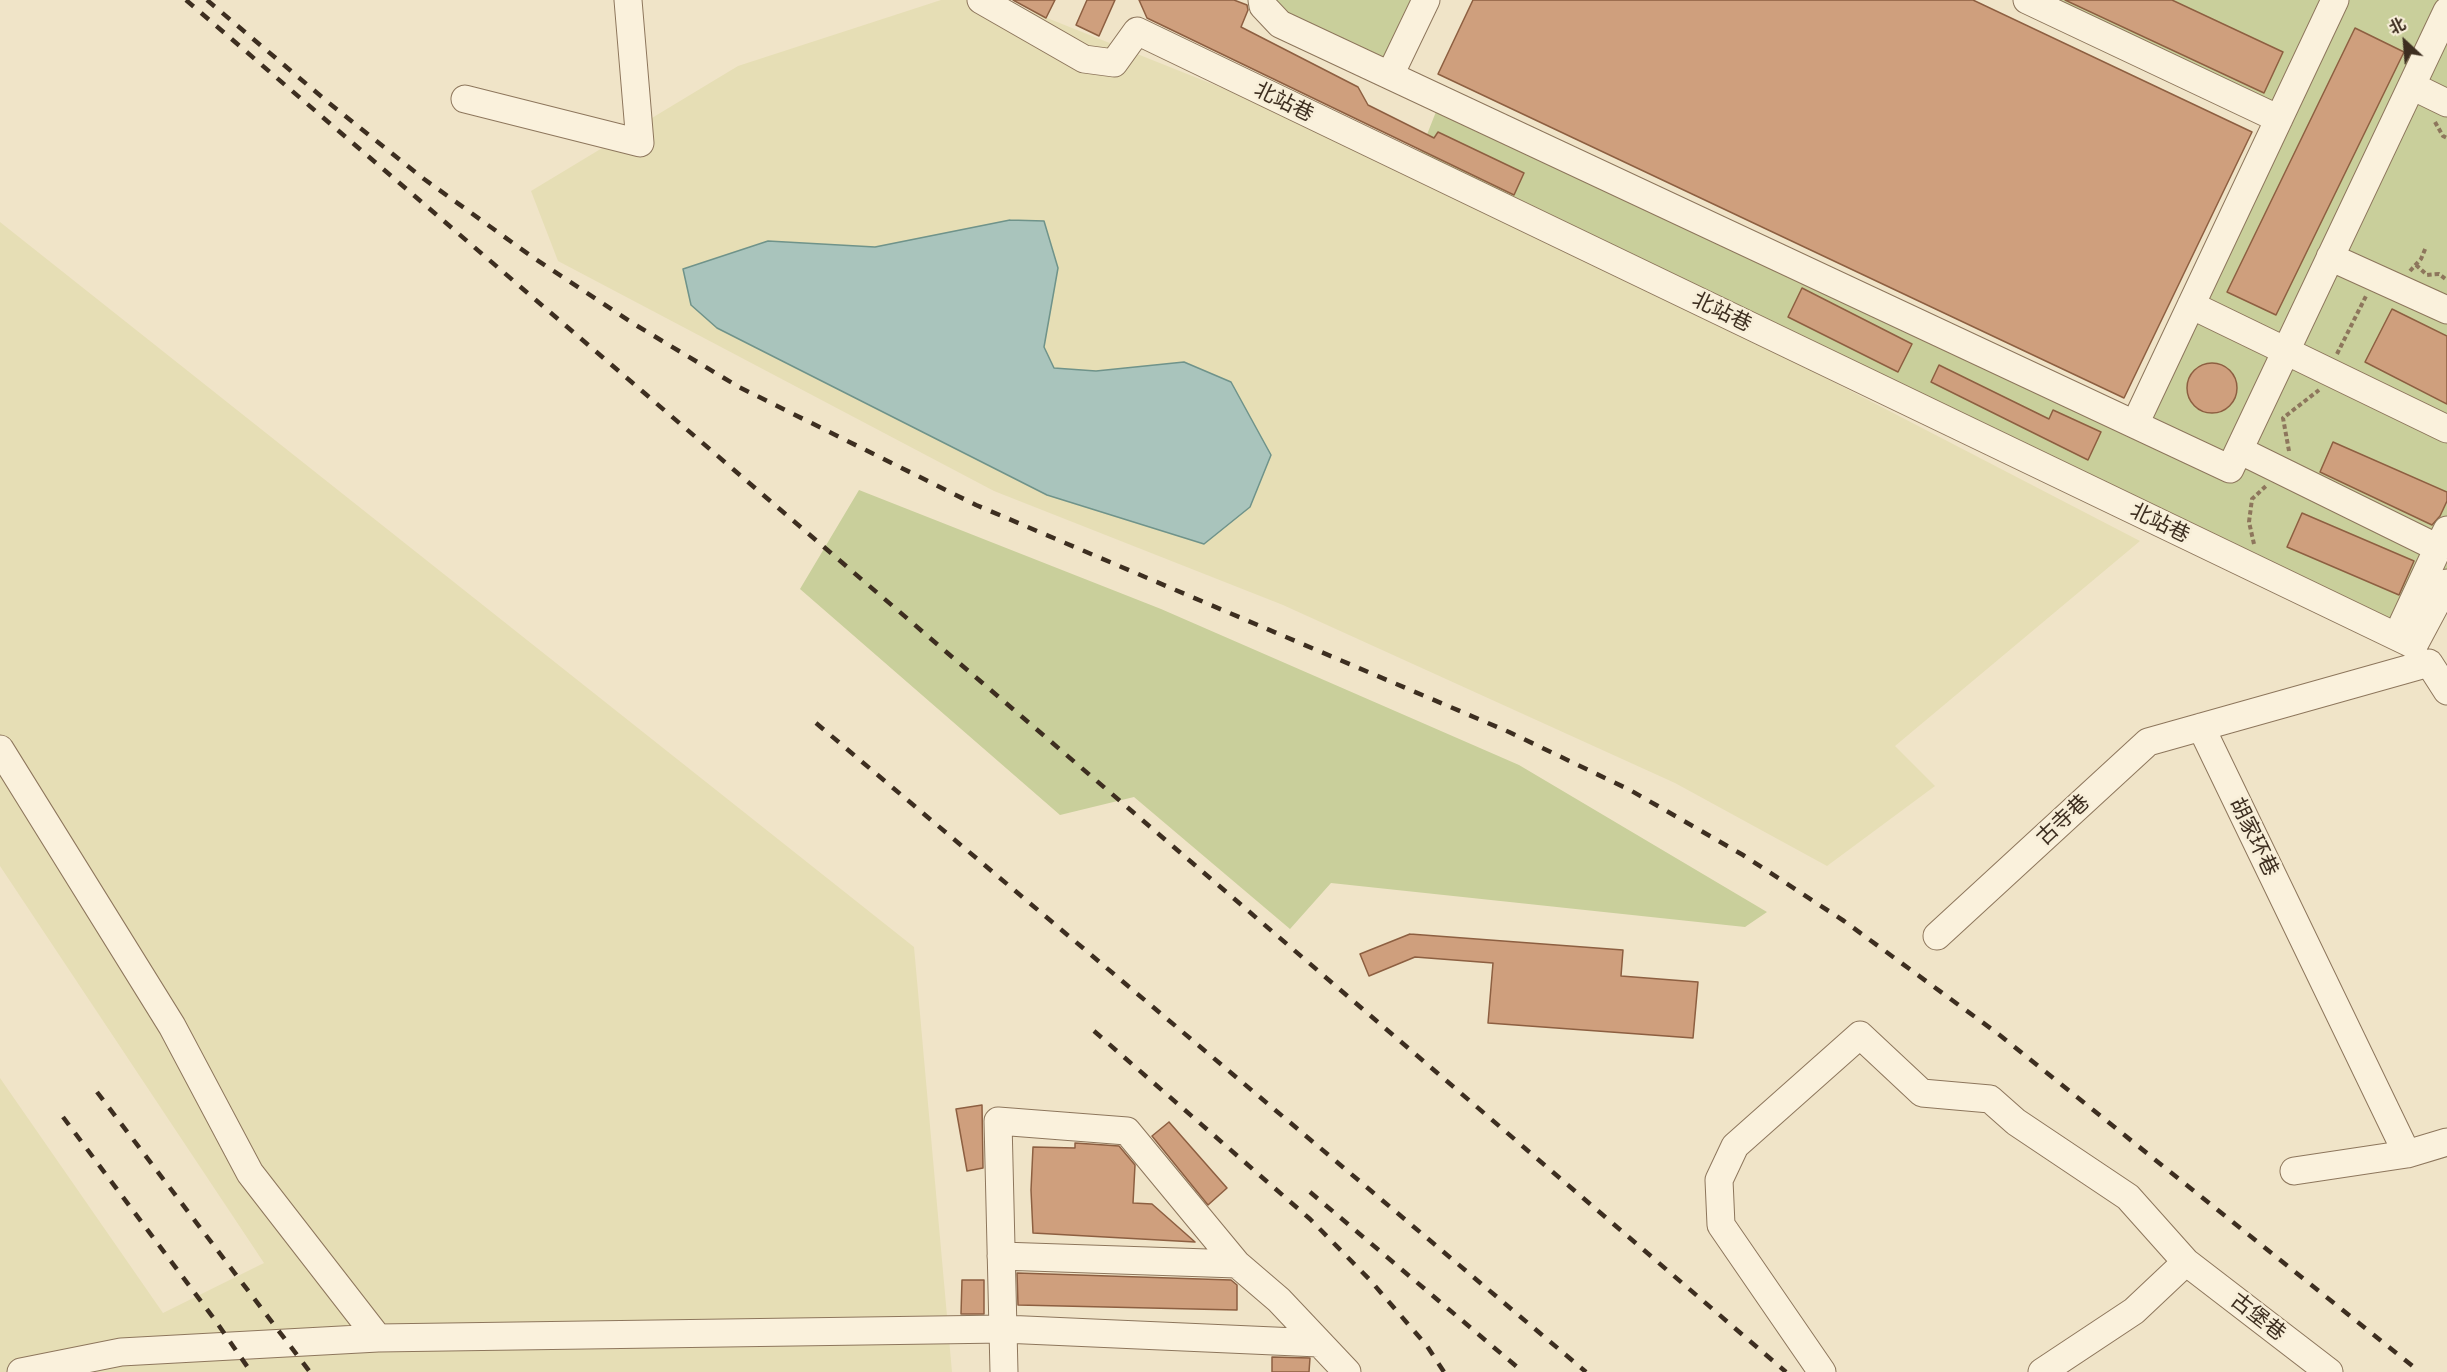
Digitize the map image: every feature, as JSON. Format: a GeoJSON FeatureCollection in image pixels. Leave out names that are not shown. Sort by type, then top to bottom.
{"type":"FeatureCollection","features":[{"type":"Feature","properties":{"kind":"street"},"geometry":{"type":"LineString","coordinates":[[465,99],[640,143],[628,0]]}},
{"type":"Feature","properties":{"kind":"street","name":"北站巷"},"geometry":{"type":"LineString","coordinates":[[981,0],[1084,59],[1114,63],[1137,31],[2415,645],[2447,583]]}},
{"type":"Feature","properties":{"kind":"street"},"geometry":{"type":"LineString","coordinates":[[1262,0],[1263,6],[1277,23],[2230,469],[2447,11]]}},
{"type":"Feature","properties":{"kind":"street"},"geometry":{"type":"LineString","coordinates":[[1390,75],[1426,0]]}},
{"type":"Feature","properties":{"kind":"street"},"geometry":{"type":"LineString","coordinates":[[2027,0],[2279,119]]}},
{"type":"Feature","properties":{"kind":"street"},"geometry":{"type":"LineString","coordinates":[[2135,424],[2335,0]]}},
{"type":"Feature","properties":{"kind":"street"},"geometry":{"type":"LineString","coordinates":[[2440,0],[2447,3]]}},
{"type":"Feature","properties":{"kind":"street"},"geometry":{"type":"LineString","coordinates":[[2412,86],[2447,103]]}},
{"type":"Feature","properties":{"kind":"street"},"geometry":{"type":"LineString","coordinates":[[2330,258],[2447,310]]}},
{"type":"Feature","properties":{"kind":"street"},"geometry":{"type":"LineString","coordinates":[[2190,305],[2447,429]]}},
{"type":"Feature","properties":{"kind":"street"},"geometry":{"type":"LineString","coordinates":[[2239,450],[2282,471],[2443,539],[2403,623]]}},
{"type":"Feature","properties":{"kind":"street"},"geometry":{"type":"LineString","coordinates":[[2201,727],[2430,663],[2447,692]]}},
{"type":"Feature","properties":{"kind":"street","name":"古寺巷"},"geometry":{"type":"LineString","coordinates":[[1937,936],[2148,742],[2201,727]]}},
{"type":"Feature","properties":{"kind":"street","name":"胡家环巷"},"geometry":{"type":"LineString","coordinates":[[2201,727],[2408,1154]]}},
{"type":"Feature","properties":{"kind":"street"},"geometry":{"type":"LineString","coordinates":[[0,749],[172,1026],[250,1173],[378,1338]]}},
{"type":"Feature","properties":{"kind":"street","name":"古堡巷"},"geometry":{"type":"LineString","coordinates":[[1822,1372],[1721,1225],[1719,1180],[1735,1146],[1860,1035],[1922,1093],[1990,1100],[2016,1122],[2128,1197],[2187,1262],[2329,1372]]}},
{"type":"Feature","properties":{"kind":"street"},"geometry":{"type":"LineString","coordinates":[[1004,1372],[998,1121],[1127,1131],[1237,1264],[1279,1300],[1347,1372]]}},
{"type":"Feature","properties":{"kind":"street"},"geometry":{"type":"LineString","coordinates":[[2294,1171],[2408,1154],[2447,1142]]}},
{"type":"Feature","properties":{"kind":"street"},"geometry":{"type":"LineString","coordinates":[[1001,1256],[1237,1264]]}},
{"type":"Feature","properties":{"kind":"street"},"geometry":{"type":"LineString","coordinates":[[2042,1372],[2134,1311],[2187,1262]]}},
{"type":"Feature","properties":{"kind":"street"},"geometry":{"type":"LineString","coordinates":[[21,1372],[121,1352],[378,1338],[1003,1329],[1319,1343]]}},
{"type":"Feature","properties":{"kind":"path"},"geometry":{"type":"LineString","coordinates":[[2416,266],[2427,275],[2439,274],[2447,279]]}},
{"type":"Feature","properties":{"kind":"path"},"geometry":{"type":"LineString","coordinates":[[2260,571],[2249,522],[2252,498],[2282,471],[2290,448],[2283,418],[2318,392],[2375,278]]}},
{"type":"Feature","properties":{"kind":"shaded area"},"geometry":{"type":"Polygon","coordinates":[[[941,0],[1002,0],[1415,165],[2140,541],[1895,746],[1935,786],[1827,866],[1675,783],[1283,605],[994,491],[558,261],[531,191],[738,66],[941,0]]]}},
{"type":"Feature","properties":{"kind":"shaded area"},"geometry":{"type":"Polygon","coordinates":[[[0,222],[914,947],[952,1372],[0,1372],[0,1078],[163,1313],[264,1263],[0,866],[0,222]]]}},
{"type":"Feature","properties":{"kind":"green space"},"geometry":{"type":"Polygon","coordinates":[[[1262,0],[1426,0],[1390,75],[1262,0]]]}},
{"type":"Feature","properties":{"kind":"green space"},"geometry":{"type":"Polygon","coordinates":[[[2027,0],[2440,0],[2447,3],[2447,583],[2414,645],[1415,165],[1441,99],[2135,424],[2279,119],[2027,0]]]}},
{"type":"Feature","properties":{"kind":"green space"},"geometry":{"type":"Polygon","coordinates":[[[859,490],[1161,609],[1519,765],[1767,912],[1745,927],[1331,883],[1290,929],[1134,797],[1060,815],[800,589],[859,490]]]}},
{"type":"Feature","properties":{"kind":"water"},"geometry":{"type":"Polygon","coordinates":[[[1010,220],[1044,221],[1058,268],[1044,347],[1054,368],[1096,371],[1184,362],[1231,382],[1271,455],[1250,507],[1204,544],[1047,495],[717,328],[691,305],[683,269],[768,241],[875,247],[1010,220]]]}},
{"type":"Feature","properties":{"kind":"building"},"geometry":{"type":"Polygon","coordinates":[[[1013,0],[1055,0],[1046,18],[1013,0]]]}},
{"type":"Feature","properties":{"kind":"building"},"geometry":{"type":"Polygon","coordinates":[[[1087,0],[1115,0],[1099,36],[1076,25],[1087,0]]]}},
{"type":"Feature","properties":{"kind":"building"},"geometry":{"type":"Polygon","coordinates":[[[1139,0],[1234,0],[1247,5],[1248,10],[1241,27],[1358,87],[1368,105],[1434,138],[1438,132],[1524,173],[1514,195],[1147,18],[1139,0]]]}},
{"type":"Feature","properties":{"kind":"building"},"geometry":{"type":"Polygon","coordinates":[[[1473,0],[1973,0],[2252,132],[2124,398],[1438,74],[1473,0]]]}},
{"type":"Feature","properties":{"kind":"building"},"geometry":{"type":"Polygon","coordinates":[[[2065,0],[2172,0],[2283,52],[2264,93],[2065,0]]]}},
{"type":"Feature","properties":{"kind":"building"},"geometry":{"type":"Polygon","coordinates":[[[2355,28],[2404,52],[2276,315],[2227,292],[2355,28]]]}},
{"type":"Feature","properties":{"kind":"building"},"geometry":{"type":"Polygon","coordinates":[[[1802,288],[1912,344],[1898,372],[1788,317],[1802,288]]]}},
{"type":"Feature","properties":{"kind":"building"},"geometry":{"type":"Polygon","coordinates":[[[2392,309],[2447,336],[2447,404],[2365,362],[2392,309]]]}},
{"type":"Feature","properties":{"kind":"building"},"geometry":{"type":"Polygon","coordinates":[[[2212,363],[2230,370],[2237,388],[2230,406],[2212,413],[2194,406],[2187,388],[2194,370],[2212,363]]]}},
{"type":"Feature","properties":{"kind":"building"},"geometry":{"type":"Polygon","coordinates":[[[1939,365],[2049,419],[2053,410],[2101,432],[2088,460],[1931,382],[1939,365]]]}},
{"type":"Feature","properties":{"kind":"building"},"geometry":{"type":"Polygon","coordinates":[[[2333,442],[2447,492],[2447,501],[2440,516],[2432,525],[2320,472],[2333,442]]]}},
{"type":"Feature","properties":{"kind":"building"},"geometry":{"type":"Polygon","coordinates":[[[2302,513],[2414,561],[2399,595],[2287,547],[2302,513]]]}},
{"type":"Feature","properties":{"kind":"building"},"geometry":{"type":"Polygon","coordinates":[[[1410,934],[1623,950],[1621,976],[1698,982],[1693,1038],[1488,1023],[1493,963],[1415,957],[1369,976],[1360,954],[1410,934]]]}},
{"type":"Feature","properties":{"kind":"building"},"geometry":{"type":"Polygon","coordinates":[[[982,1105],[983,1168],[967,1171],[956,1109],[982,1105]]]}},
{"type":"Feature","properties":{"kind":"building"},"geometry":{"type":"Polygon","coordinates":[[[1169,1122],[1227,1188],[1208,1205],[1152,1136],[1169,1122]]]}},
{"type":"Feature","properties":{"kind":"building"},"geometry":{"type":"Polygon","coordinates":[[[1075,1143],[1119,1146],[1135,1165],[1133,1203],[1152,1204],[1195,1242],[1033,1233],[1031,1190],[1033,1147],[1075,1148],[1075,1143]]]}},
{"type":"Feature","properties":{"kind":"building"},"geometry":{"type":"Polygon","coordinates":[[[1017,1273],[1231,1280],[1237,1285],[1237,1310],[1018,1305],[1017,1273]]]}},
{"type":"Feature","properties":{"kind":"building"},"geometry":{"type":"Polygon","coordinates":[[[962,1280],[984,1280],[984,1314],[961,1314],[962,1280]]]}},
{"type":"Feature","properties":{"kind":"building"},"geometry":{"type":"Polygon","coordinates":[[[1272,1357],[1310,1358],[1309,1372],[1272,1372],[1272,1357]]]}},
{"type":"Feature","properties":{"kind":"railway"},"geometry":{"type":"LineString","coordinates":[[186,0],[1786,1372]]}},
{"type":"Feature","properties":{"kind":"railway"},"geometry":{"type":"LineString","coordinates":[[207,0],[329,103],[424,179],[531,256],[634,324],[739,387],[976,505],[1509,732],[1630,790],[1743,855],[1844,921],[1997,1033],[2420,1372]]}},
{"type":"Feature","properties":{"kind":"railway"},"geometry":{"type":"LineString","coordinates":[[816,723],[1586,1372]]}},
{"type":"Feature","properties":{"kind":"railway"},"geometry":{"type":"LineString","coordinates":[[1094,1031],[1310,1219],[1370,1280],[1427,1346],[1444,1372]]}},
{"type":"Feature","properties":{"kind":"railway"},"geometry":{"type":"LineString","coordinates":[[97,1092],[310,1372]]}},
{"type":"Feature","properties":{"kind":"railway"},"geometry":{"type":"LineString","coordinates":[[63,1117],[215,1320],[251,1372]]}},
{"type":"Feature","properties":{"kind":"railway"},"geometry":{"type":"LineString","coordinates":[[1310,1192],[1523,1372]]}}]}
